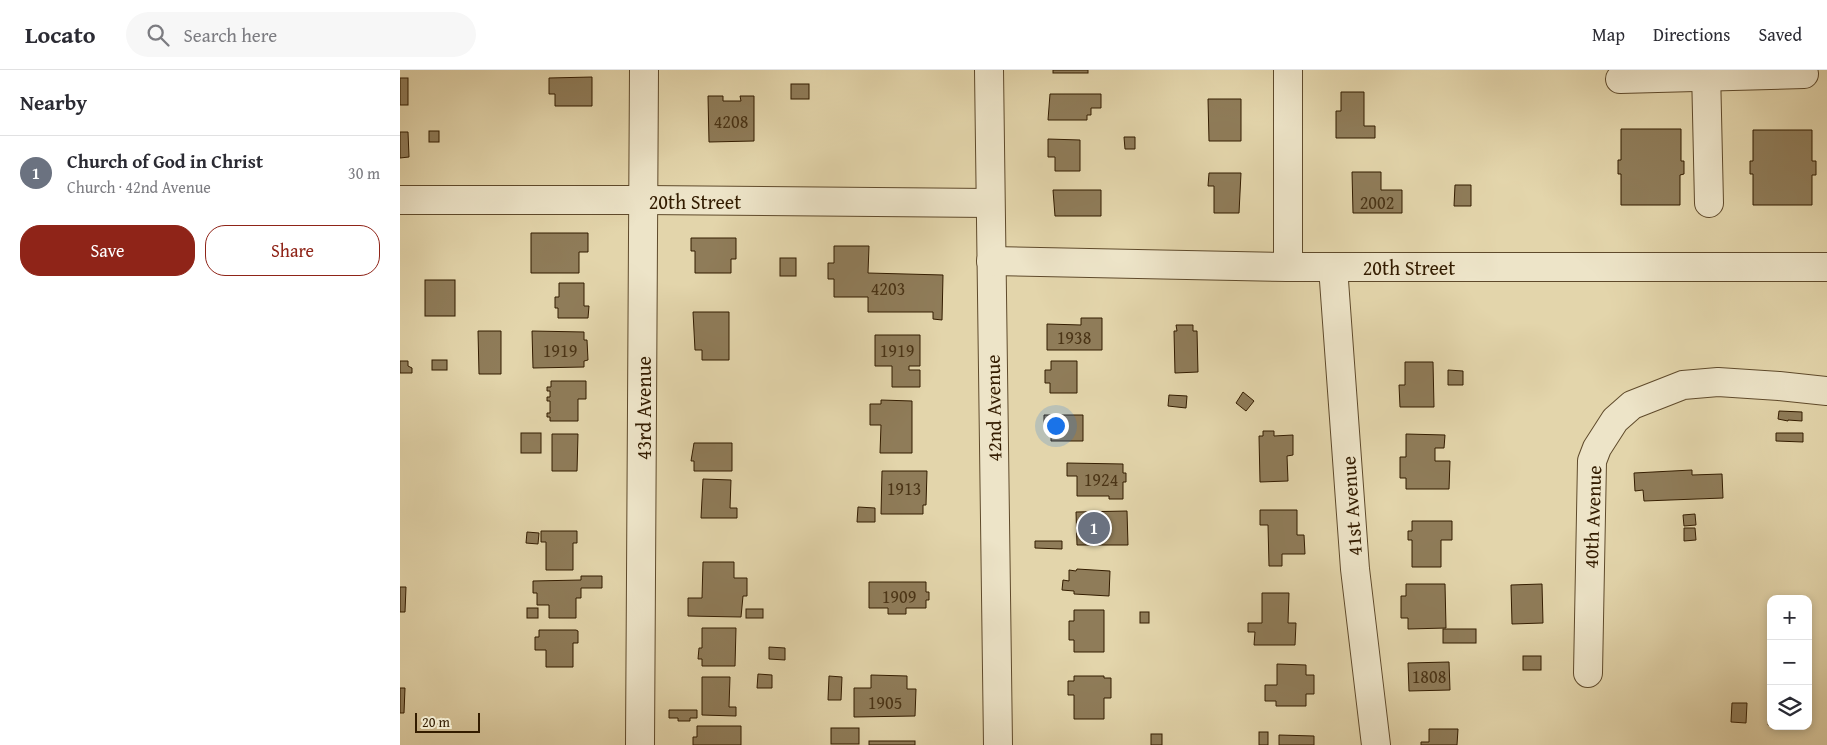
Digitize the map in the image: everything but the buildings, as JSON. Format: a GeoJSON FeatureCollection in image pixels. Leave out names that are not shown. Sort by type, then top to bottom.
{"type":"FeatureCollection","features":[{"type":"Feature","properties":{"kind":"street","name":"43rd Avenue"},"geometry":{"type":"LineString","coordinates":[[640,745],[644,70]]}},
{"type":"Feature","properties":{"kind":"street","name":"42nd Avenue"},"geometry":{"type":"LineString","coordinates":[[989,70],[998,745]]}},
{"type":"Feature","properties":{"kind":"street"},"geometry":{"type":"LineString","coordinates":[[1288,70],[1288,267]]}},
{"type":"Feature","properties":{"kind":"street"},"geometry":{"type":"LineString","coordinates":[[1706,73],[1709,203]]}},
{"type":"Feature","properties":{"kind":"street"},"geometry":{"type":"LineString","coordinates":[[1620,79],[1706,73],[1804,74]]}},
{"type":"Feature","properties":{"kind":"street","name":"20th Street"},"geometry":{"type":"LineString","coordinates":[[400,200],[990,203]]}},
{"type":"Feature","properties":{"kind":"street","name":"20th Street"},"geometry":{"type":"LineString","coordinates":[[991,261],[1288,267],[1827,267]]}},
{"type":"Feature","properties":{"kind":"street","name":"41st Avenue"},"geometry":{"type":"LineString","coordinates":[[1333,267],[1355,569],[1376,745]]}},
{"type":"Feature","properties":{"kind":"street","name":"40th Avenue"},"geometry":{"type":"LineString","coordinates":[[1588,673],[1592,461],[1597,448],[1614,420],[1632,405],[1683,384],[1718,382],[1827,391]]}},
{"type":"Feature","properties":{"kind":"place","name":"Church of God in Christ"},"geometry":{"type":"Point","coordinates":[1094,528]}}]}
